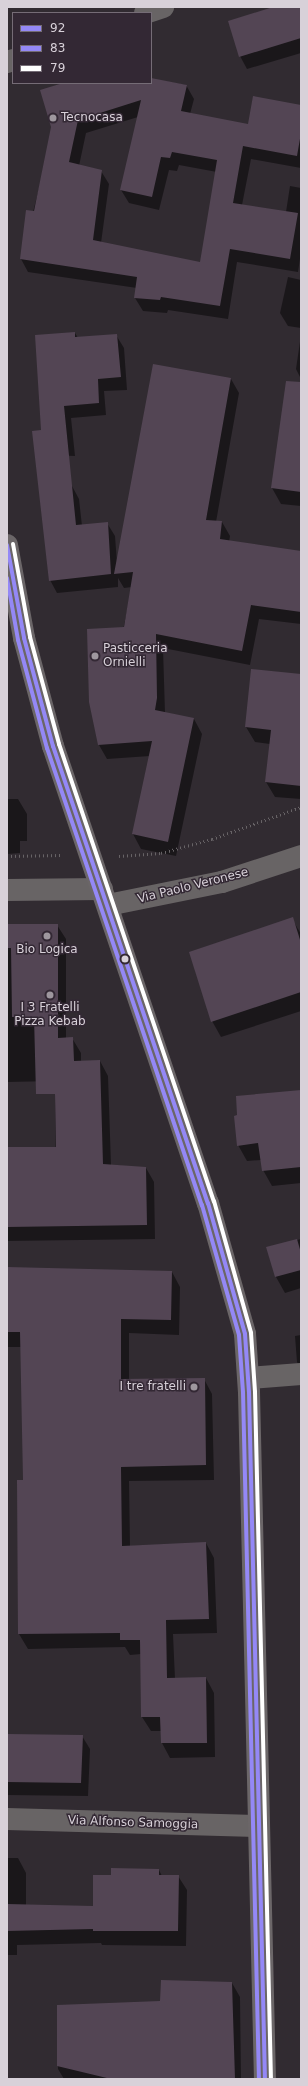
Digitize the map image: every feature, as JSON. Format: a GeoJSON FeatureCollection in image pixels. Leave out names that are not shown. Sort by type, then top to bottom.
{"type":"FeatureCollection","features":[{"type":"Feature","properties":{"kind":"street"},"geometry":{"type":"LineString","coordinates":[[148,12],[163,7]]}},
{"type":"Feature","properties":{"kind":"street"},"geometry":{"type":"LineString","coordinates":[[7,545],[24,638],[53,746],[208,1203],[245,1334],[249,1378],[265,2079]]}},
{"type":"Feature","properties":{"kind":"street","name":"Via Paolo Veronese"},"geometry":{"type":"LineString","coordinates":[[7,890],[105,897],[222,882],[301,856]]}},
{"type":"Feature","properties":{"kind":"street"},"geometry":{"type":"LineString","coordinates":[[249,1378],[301,1374]]}},
{"type":"Feature","properties":{"kind":"street","name":"Via Alfonso Samoggia"},"geometry":{"type":"LineString","coordinates":[[7,1819],[260,1826]]}},
{"type":"Feature","properties":{"kind":"path"},"geometry":{"type":"LineString","coordinates":[[113,856],[161,853],[212,839],[301,807]]}},
{"type":"Feature","properties":{"kind":"path"},"geometry":{"type":"LineString","coordinates":[[7,856],[60,854]]}},
{"type":"Feature","properties":{"kind":"building"},"geometry":{"type":"Polygon","coordinates":[[[273,7],[301,7],[301,38],[239,57],[228,21],[273,7]]]}},
{"type":"Feature","properties":{"kind":"building"},"geometry":{"type":"Polygon","coordinates":[[[152,78],[187,85],[181,111],[248,124],[253,96],[301,105],[301,133],[297,156],[243,146],[233,203],[298,213],[290,259],[230,249],[220,306],[161,297],[160,300],[134,298],[137,277],[20,259],[26,210],[34,211],[51,127],[40,90],[60,84],[152,84],[152,78]],[[141,100],[78,120],[69,162],[102,170],[93,240],[200,262],[217,160],[172,152],[170,158],[161,157],[152,197],[120,190],[141,100]]]}},
{"type":"Feature","properties":{"kind":"building"},"geometry":{"type":"Polygon","coordinates":[[[75,332],[75,337],[117,334],[121,377],[98,379],[99,403],[64,406],[76,525],[108,522],[111,574],[49,581],[32,431],[41,430],[35,335],[75,332]]]}},
{"type":"Feature","properties":{"kind":"building"},"geometry":{"type":"Polygon","coordinates":[[[153,364],[231,378],[206,520],[222,521],[220,539],[301,551],[301,612],[251,605],[242,651],[156,634],[157,698],[155,710],[194,718],[168,842],[132,834],[152,741],[98,745],[89,702],[87,629],[124,627],[133,572],[114,574],[153,364]]]}},
{"type":"Feature","properties":{"kind":"building"},"geometry":{"type":"Polygon","coordinates":[[[286,381],[301,382],[301,492],[271,488],[286,381]]]}},
{"type":"Feature","properties":{"kind":"building"},"geometry":{"type":"Polygon","coordinates":[[[251,669],[301,674],[301,786],[265,782],[271,730],[245,727],[251,669]]]}},
{"type":"Feature","properties":{"kind":"building"},"geometry":{"type":"Polygon","coordinates":[[[293,917],[301,943],[301,992],[211,1022],[189,952],[293,917]]]}},
{"type":"Feature","properties":{"kind":"building"},"geometry":{"type":"Polygon","coordinates":[[[7,924],[58,924],[58,1038],[73,1037],[74,1061],[100,1060],[103,1164],[146,1167],[147,1225],[7,1227],[7,1147],[56,1147],[55,1094],[36,1094],[34,1017],[12,1017],[11,948],[7,948],[7,924]]]}},
{"type":"Feature","properties":{"kind":"building"},"geometry":{"type":"Polygon","coordinates":[[[301,1090],[301,1167],[262,1171],[258,1143],[237,1146],[234,1116],[237,1115],[236,1096],[301,1090]]]}},
{"type":"Feature","properties":{"kind":"building"},"geometry":{"type":"Polygon","coordinates":[[[297,1239],[301,1253],[301,1270],[275,1277],[266,1247],[297,1239]]]}},
{"type":"Feature","properties":{"kind":"building"},"geometry":{"type":"Polygon","coordinates":[[[7,1267],[172,1271],[171,1320],[121,1319],[121,1379],[205,1378],[206,1465],[121,1467],[122,1546],[206,1542],[209,1619],[166,1620],[167,1678],[206,1677],[207,1743],[161,1743],[160,1717],[141,1717],[140,1640],[120,1640],[120,1633],[18,1634],[17,1480],[23,1480],[20,1332],[7,1332],[7,1267]]]}},
{"type":"Feature","properties":{"kind":"building"},"geometry":{"type":"Polygon","coordinates":[[[7,1734],[83,1735],[81,1783],[7,1782],[7,1734]]]}},
{"type":"Feature","properties":{"kind":"building"},"geometry":{"type":"Polygon","coordinates":[[[111,1868],[159,1869],[159,1875],[179,1875],[178,1931],[93,1931],[93,1929],[7,1931],[7,1904],[93,1906],[93,1875],[111,1875],[111,1868]]]}},
{"type":"Feature","properties":{"kind":"building"},"geometry":{"type":"Polygon","coordinates":[[[161,1980],[232,1982],[235,2079],[111,2079],[57,2066],[57,2005],[160,2001],[161,1980]]]}},
{"type":"Feature","properties":{"kind":"transit line","name":"79"},"geometry":{"type":"LineString","coordinates":[[13,544],[30,637],[59,744],[214,1201],[251,1333],[255,1392],[271,2079]]}},
{"type":"Feature","properties":{"kind":"transit line","name":"92"},"geometry":{"type":"LineString","coordinates":[[7,545],[24,638],[53,746],[208,1203],[245,1334],[249,1392],[265,2079]]}},
{"type":"Feature","properties":{"kind":"transit line","name":"83"},"geometry":{"type":"LineString","coordinates":[[7,578],[18,640],[47,748],[202,1205],[239,1335],[243,1392],[259,2079]]}},
{"type":"Feature","properties":{"kind":"place","name":"Tecnocasa"},"geometry":{"type":"Point","coordinates":[53,118]}},
{"type":"Feature","properties":{"kind":"place","name":"Pasticceria Ornielli"},"geometry":{"type":"Point","coordinates":[95,656]}},
{"type":"Feature","properties":{"kind":"place","name":"Bio Logica"},"geometry":{"type":"Point","coordinates":[47,936]}},
{"type":"Feature","properties":{"kind":"place","name":"I 3 Fratelli Pizza Kebab"},"geometry":{"type":"Point","coordinates":[50,995]}},
{"type":"Feature","properties":{"kind":"place","name":"I tre fratelli"},"geometry":{"type":"Point","coordinates":[194,1387]}}]}
